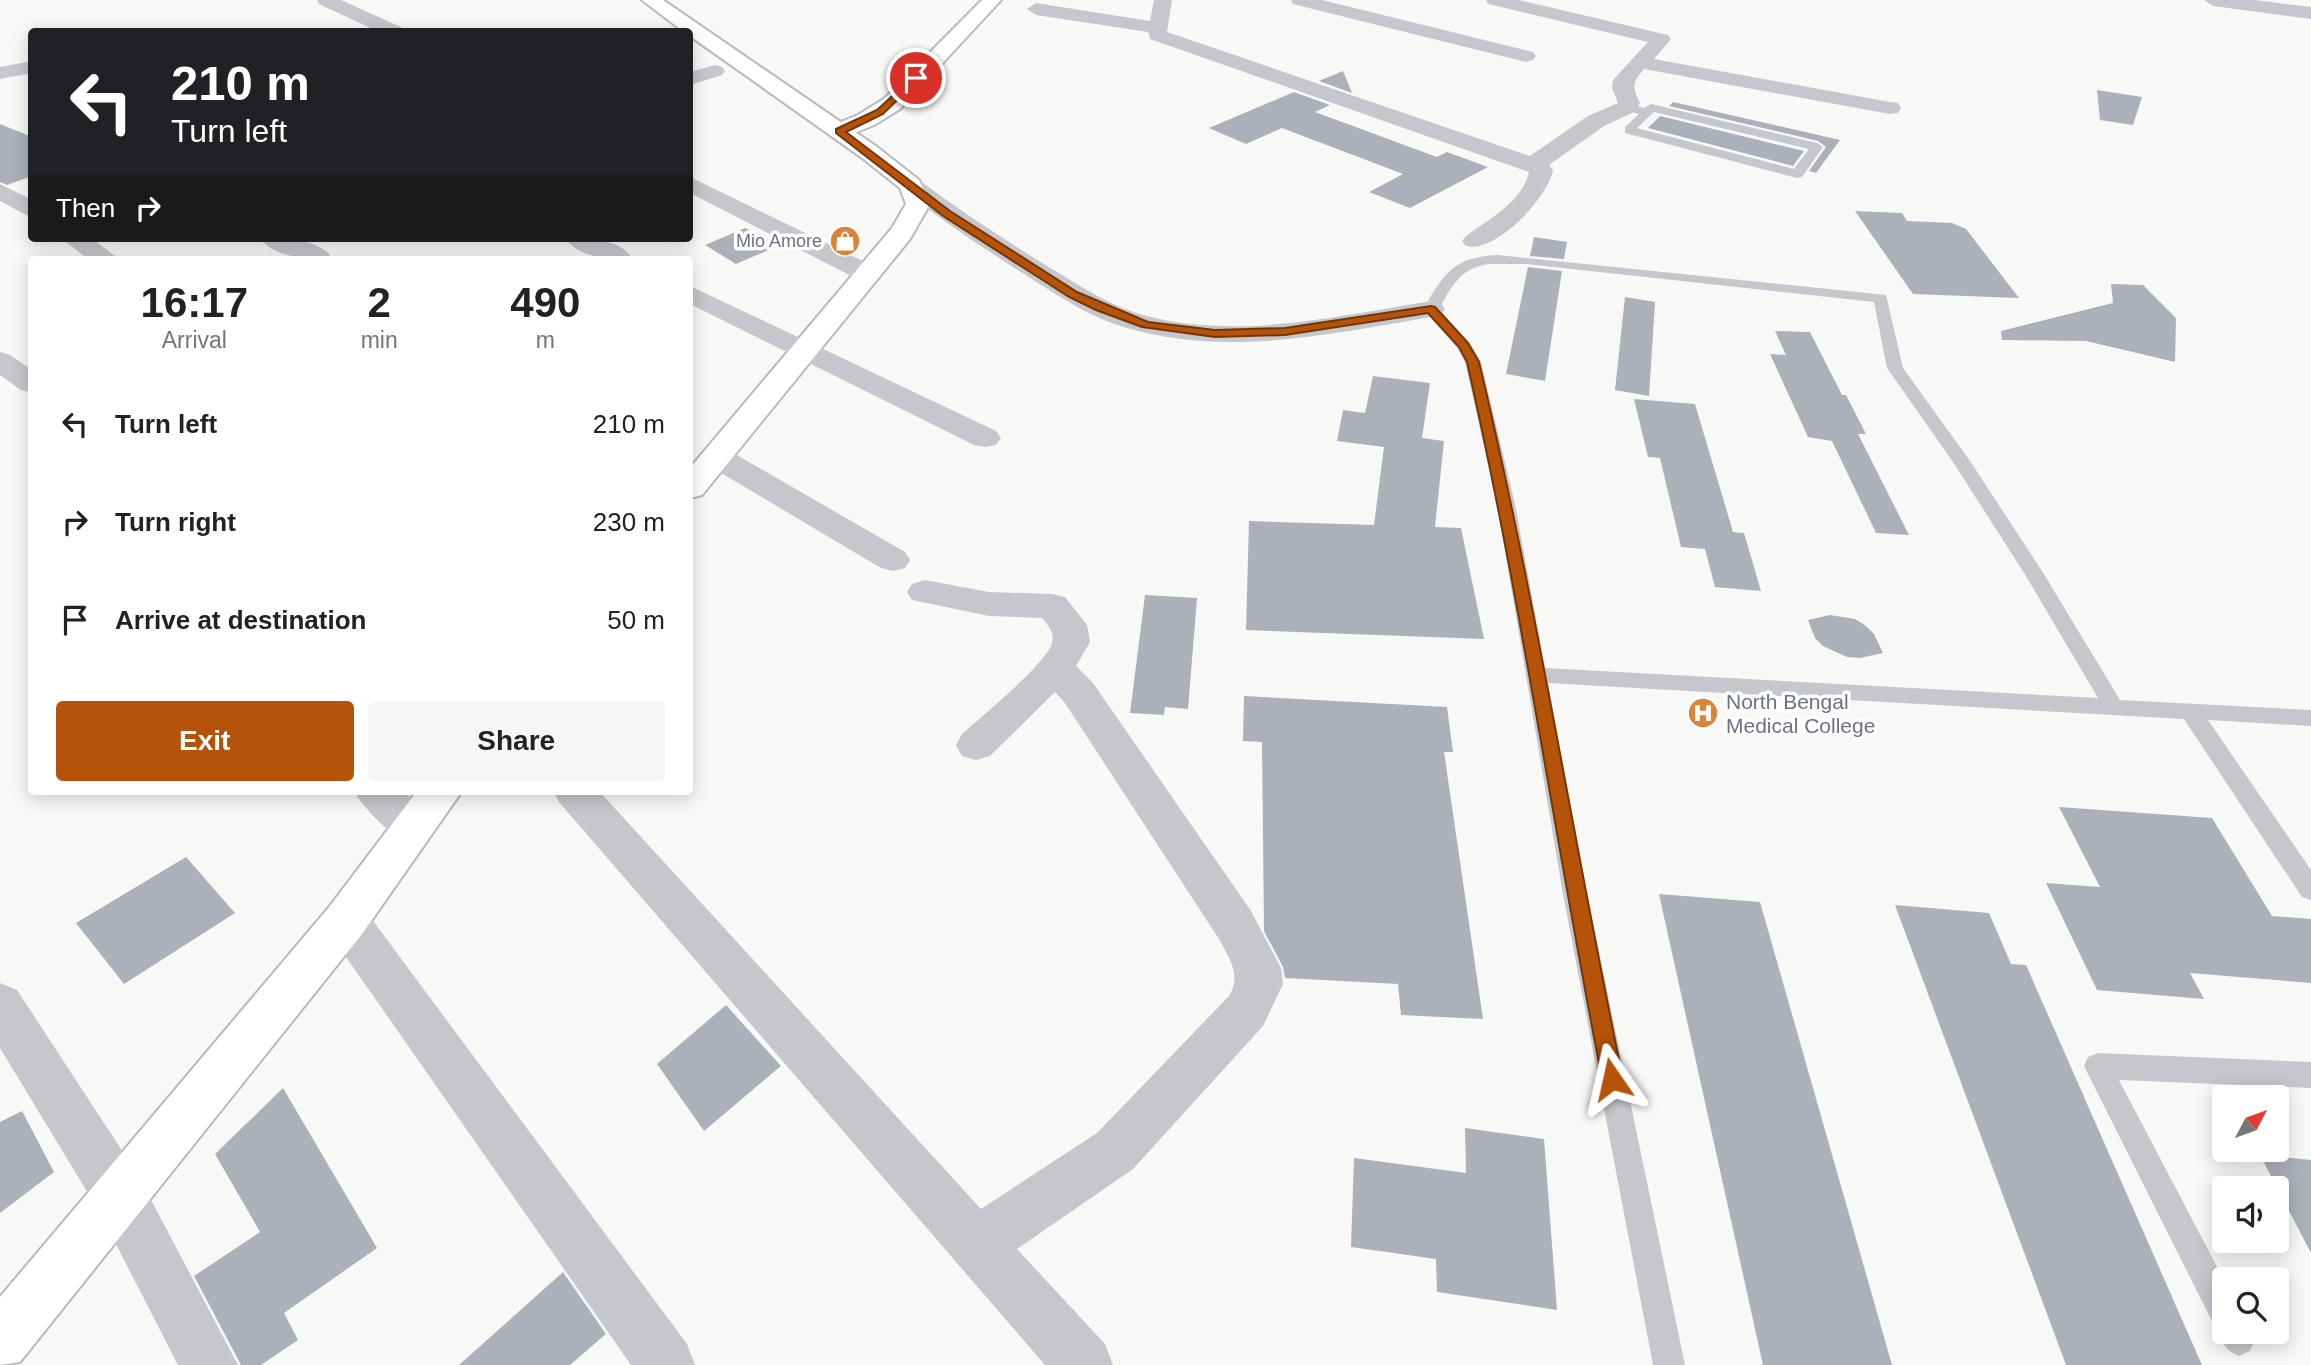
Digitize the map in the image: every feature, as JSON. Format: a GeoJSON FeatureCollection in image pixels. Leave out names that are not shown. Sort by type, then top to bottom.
{"type":"FeatureCollection","features":[{"type":"Feature","properties":{"kind":"main road"},"geometry":{"type":"LineString","coordinates":[[839,131],[866,120],[892,104],[992,0]]}},
{"type":"Feature","properties":{"kind":"main road"},"geometry":{"type":"LineString","coordinates":[[688,2],[731,39],[739,50],[739,61]]}},
{"type":"Feature","properties":{"kind":"main road"},"geometry":{"type":"LineString","coordinates":[[641,4],[682,28]]}},
{"type":"Feature","properties":{"kind":"main road"},"geometry":{"type":"LineString","coordinates":[[641,4],[660,28]]}},
{"type":"Feature","properties":{"kind":"main road"},"geometry":{"type":"LineString","coordinates":[[693,34],[739,61],[911,185],[918,204],[913,218],[899,239],[866,273],[693,485]]}},
{"type":"Feature","properties":{"kind":"main road"},"geometry":{"type":"LineString","coordinates":[[698,58],[715,71],[747,86],[797,102]]}},
{"type":"Feature","properties":{"kind":"main road"},"geometry":{"type":"LineString","coordinates":[[0,1342],[346,920],[427,808]]}},
{"type":"Feature","properties":{"kind":"street"},"geometry":{"type":"LineString","coordinates":[[326,0],[387,28]]}},
{"type":"Feature","properties":{"kind":"street"},"geometry":{"type":"LineString","coordinates":[[1163,0],[1157,35],[1541,170],[1541,176],[1532,192],[1473,246]]}},
{"type":"Feature","properties":{"kind":"street"},"geometry":{"type":"LineString","coordinates":[[1300,0],[1526,55]]}},
{"type":"Feature","properties":{"kind":"street"},"geometry":{"type":"LineString","coordinates":[[2213,0],[2311,13]]}},
{"type":"Feature","properties":{"kind":"street"},"geometry":{"type":"LineString","coordinates":[[1502,1],[1661,39],[1622,84],[1629,103],[1626,107],[1591,124],[1533,165]]}},
{"type":"Feature","properties":{"kind":"street"},"geometry":{"type":"LineString","coordinates":[[1036,9],[1158,28]]}},
{"type":"Feature","properties":{"kind":"street"},"geometry":{"type":"LineString","coordinates":[[1639,62],[1890,107]]}},
{"type":"Feature","properties":{"kind":"street"},"geometry":{"type":"LineString","coordinates":[[0,73],[28,68]]}},
{"type":"Feature","properties":{"kind":"street"},"geometry":{"type":"LineString","coordinates":[[693,78],[715,71]]}},
{"type":"Feature","properties":{"kind":"street"},"geometry":{"type":"LineString","coordinates":[[911,185],[946,214],[1073,294],[1121,317],[1146,325],[1215,333],[1285,332],[1431,309]]}},
{"type":"Feature","properties":{"kind":"street"},"geometry":{"type":"LineString","coordinates":[[693,186],[866,273]]}},
{"type":"Feature","properties":{"kind":"street"},"geometry":{"type":"LineString","coordinates":[[0,191],[28,208]]}},
{"type":"Feature","properties":{"kind":"street"},"geometry":{"type":"LineString","coordinates":[[80,242],[101,256]]}},
{"type":"Feature","properties":{"kind":"street"},"geometry":{"type":"LineString","coordinates":[[282,242],[313,256]]}},
{"type":"Feature","properties":{"kind":"street"},"geometry":{"type":"LineString","coordinates":[[586,242],[614,256]]}},
{"type":"Feature","properties":{"kind":"street"},"geometry":{"type":"LineString","coordinates":[[693,296],[985,438]]}},
{"type":"Feature","properties":{"kind":"street"},"geometry":{"type":"LineString","coordinates":[[0,361],[28,381]]}},
{"type":"Feature","properties":{"kind":"street"},"geometry":{"type":"LineString","coordinates":[[717,457],[892,560]]}},
{"type":"Feature","properties":{"kind":"street"},"geometry":{"type":"LineString","coordinates":[[925,592],[989,604],[1052,606],[1069,625],[1072,642],[1055,669],[976,745]]}},
{"type":"Feature","properties":{"kind":"street"},"geometry":{"type":"LineString","coordinates":[[976,1244],[1059,1191],[1115,1150],[1246,1011],[1259,984],[1258,968],[1235,925],[1079,693],[1055,669]]}},
{"type":"Feature","properties":{"kind":"street"},"geometry":{"type":"LineString","coordinates":[[387,795],[427,808]]}},
{"type":"Feature","properties":{"kind":"street"},"geometry":{"type":"LineString","coordinates":[[578,795],[1084,1365]]}},
{"type":"Feature","properties":{"kind":"street"},"geometry":{"type":"LineString","coordinates":[[346,920],[666,1365]]}},
{"type":"Feature","properties":{"kind":"street"},"geometry":{"type":"LineString","coordinates":[[0,1005],[119,1194],[209,1365]]}},
{"type":"Feature","properties":{"kind":"lane"},"geometry":{"type":"LineString","coordinates":[[1626,107],[1647,112]]}},
{"type":"Feature","properties":{"kind":"lane"},"geometry":{"type":"LineString","coordinates":[[1651,108],[1818,147],[1797,174],[1629,130],[1647,112],[1651,108]]}},
{"type":"Feature","properties":{"kind":"lane"},"geometry":{"type":"LineString","coordinates":[[1473,246],[1431,309],[1464,346],[1473,362],[1506,504],[1575,894],[1669,1365]]}},
{"type":"Feature","properties":{"kind":"lane"},"geometry":{"type":"LineString","coordinates":[[1453,273],[1489,260],[1526,260],[1881,298],[1895,368],[1961,461],[2035,575],[2115,707]]}},
{"type":"Feature","properties":{"kind":"lane"},"geometry":{"type":"LineString","coordinates":[[1536,675],[2311,718]]}},
{"type":"Feature","properties":{"kind":"lane"},"geometry":{"type":"LineString","coordinates":[[2191,712],[2311,890]]}},
{"type":"Feature","properties":{"kind":"lane"},"geometry":{"type":"LineString","coordinates":[[2212,1289],[2098,1066],[2311,1075]]}},
{"type":"Feature","properties":{"kind":"building"},"geometry":{"type":"Polygon","coordinates":[[[1343,71],[1352,93],[1319,81],[1343,71]]]}},
{"type":"Feature","properties":{"kind":"building"},"geometry":{"type":"Polygon","coordinates":[[[2097,90],[2142,97],[2133,125],[2100,120],[2097,90]]]}},
{"type":"Feature","properties":{"kind":"building"},"geometry":{"type":"Polygon","coordinates":[[[1294,92],[1330,105],[1315,112],[1437,157],[1447,152],[1488,167],[1410,208],[1369,192],[1403,174],[1282,128],[1246,144],[1209,128],[1294,92]]]}},
{"type":"Feature","properties":{"kind":"building"},"geometry":{"type":"Polygon","coordinates":[[[1673,102],[1840,140],[1816,173],[1809,171],[1826,147],[1818,141],[1669,106],[1673,102]]]}},
{"type":"Feature","properties":{"kind":"building"},"geometry":{"type":"Polygon","coordinates":[[[1660,116],[1804,151],[1793,166],[1648,128],[1660,116]]]}},
{"type":"Feature","properties":{"kind":"building"},"geometry":{"type":"Polygon","coordinates":[[[0,124],[28,135],[28,177],[7,185],[0,182],[0,124]]]}},
{"type":"Feature","properties":{"kind":"building"},"geometry":{"type":"Polygon","coordinates":[[[1855,211],[1902,213],[1907,221],[1952,223],[1966,229],[2019,298],[1913,294],[1855,211]]]}},
{"type":"Feature","properties":{"kind":"building"},"geometry":{"type":"Polygon","coordinates":[[[745,228],[780,245],[736,264],[705,245],[745,228]]]}},
{"type":"Feature","properties":{"kind":"building"},"geometry":{"type":"Polygon","coordinates":[[[1534,237],[1567,242],[1564,259],[1530,256],[1534,237]]]}},
{"type":"Feature","properties":{"kind":"building"},"geometry":{"type":"Polygon","coordinates":[[[1528,267],[1562,271],[1545,381],[1506,374],[1528,267]]]}},
{"type":"Feature","properties":{"kind":"building"},"geometry":{"type":"Polygon","coordinates":[[[2111,284],[2143,285],[2176,318],[2175,362],[2086,341],[2002,340],[2001,331],[2113,303],[2111,284]]]}},
{"type":"Feature","properties":{"kind":"building"},"geometry":{"type":"Polygon","coordinates":[[[1625,297],[1655,302],[1649,396],[1615,390],[1625,297]]]}},
{"type":"Feature","properties":{"kind":"building"},"geometry":{"type":"Polygon","coordinates":[[[1775,331],[1810,332],[1842,395],[1846,395],[1866,434],[1858,434],[1909,535],[1876,533],[1832,441],[1808,437],[1770,354],[1786,355],[1775,331]]]}},
{"type":"Feature","properties":{"kind":"building"},"geometry":{"type":"Polygon","coordinates":[[[1373,376],[1430,383],[1422,438],[1444,441],[1435,527],[1461,528],[1484,639],[1246,630],[1249,521],[1374,525],[1384,447],[1337,441],[1343,410],[1365,413],[1373,376]]]}},
{"type":"Feature","properties":{"kind":"building"},"geometry":{"type":"Polygon","coordinates":[[[1634,399],[1695,404],[1733,532],[1744,533],[1761,591],[1715,587],[1705,549],[1681,547],[1660,458],[1648,457],[1634,399]]]}},
{"type":"Feature","properties":{"kind":"building"},"geometry":{"type":"Polygon","coordinates":[[[1145,595],[1197,598],[1188,709],[1165,707],[1164,715],[1130,713],[1145,595]]]}},
{"type":"Feature","properties":{"kind":"building"},"geometry":{"type":"Polygon","coordinates":[[[1830,615],[1855,619],[1866,626],[1874,634],[1883,653],[1860,658],[1847,657],[1823,646],[1815,638],[1808,620],[1830,615]]]}},
{"type":"Feature","properties":{"kind":"building"},"geometry":{"type":"Polygon","coordinates":[[[1244,696],[1447,707],[1453,752],[1444,752],[1483,1019],[1401,1015],[1398,984],[1285,978],[1283,967],[1264,931],[1262,742],[1243,741],[1244,696]]]}},
{"type":"Feature","properties":{"kind":"building"},"geometry":{"type":"Polygon","coordinates":[[[2059,807],[2212,818],[2272,916],[2311,919],[2311,983],[2190,973],[2204,999],[2097,990],[2046,883],[2100,887],[2059,807]]]}},
{"type":"Feature","properties":{"kind":"building"},"geometry":{"type":"Polygon","coordinates":[[[186,857],[235,913],[124,984],[76,923],[186,857]]]}},
{"type":"Feature","properties":{"kind":"building"},"geometry":{"type":"Polygon","coordinates":[[[1659,894],[1760,902],[1892,1365],[1763,1365],[1659,894]]]}},
{"type":"Feature","properties":{"kind":"building"},"geometry":{"type":"Polygon","coordinates":[[[1895,905],[1989,913],[2011,964],[2026,965],[2202,1365],[2066,1365],[1895,905]]]}},
{"type":"Feature","properties":{"kind":"building"},"geometry":{"type":"Polygon","coordinates":[[[726,1005],[781,1066],[704,1131],[657,1064],[726,1005]]]}},
{"type":"Feature","properties":{"kind":"building"},"geometry":{"type":"Polygon","coordinates":[[[283,1088],[377,1248],[284,1313],[298,1340],[261,1365],[241,1365],[194,1276],[260,1232],[215,1154],[283,1088]]]}},
{"type":"Feature","properties":{"kind":"building"},"geometry":{"type":"Polygon","coordinates":[[[22,1111],[54,1172],[0,1213],[0,1122],[22,1111]]]}},
{"type":"Feature","properties":{"kind":"building"},"geometry":{"type":"Polygon","coordinates":[[[1465,1128],[1544,1139],[1557,1310],[1437,1292],[1436,1259],[1351,1247],[1354,1158],[1466,1173],[1465,1128]]]}},
{"type":"Feature","properties":{"kind":"building"},"geometry":{"type":"Polygon","coordinates":[[[2289,1158],[2311,1160],[2311,1253],[2289,1211],[2289,1176],[2271,1176],[2264,1162],[2289,1162],[2289,1158]]]}},
{"type":"Feature","properties":{"kind":"building"},"geometry":{"type":"Polygon","coordinates":[[[563,1272],[606,1334],[570,1365],[459,1365],[563,1272]]]}},
{"type":"Feature","properties":{"kind":"place","name":"Mio Amore"},"geometry":{"type":"Point","coordinates":[845,241]}},
{"type":"Feature","properties":{"kind":"place","name":"North Bengal Medical College"},"geometry":{"type":"Point","coordinates":[1703,713]}},
{"type":"Feature","properties":{"kind":"route"},"geometry":{"type":"LineString","coordinates":[[916,78],[892,104],[866,120],[839,131],[946,214],[1073,294],[1100,308],[1146,325],[1215,333],[1285,332],[1431,309],[1464,346],[1473,362],[1506,504],[1575,894],[1612,1079]]}}]}
